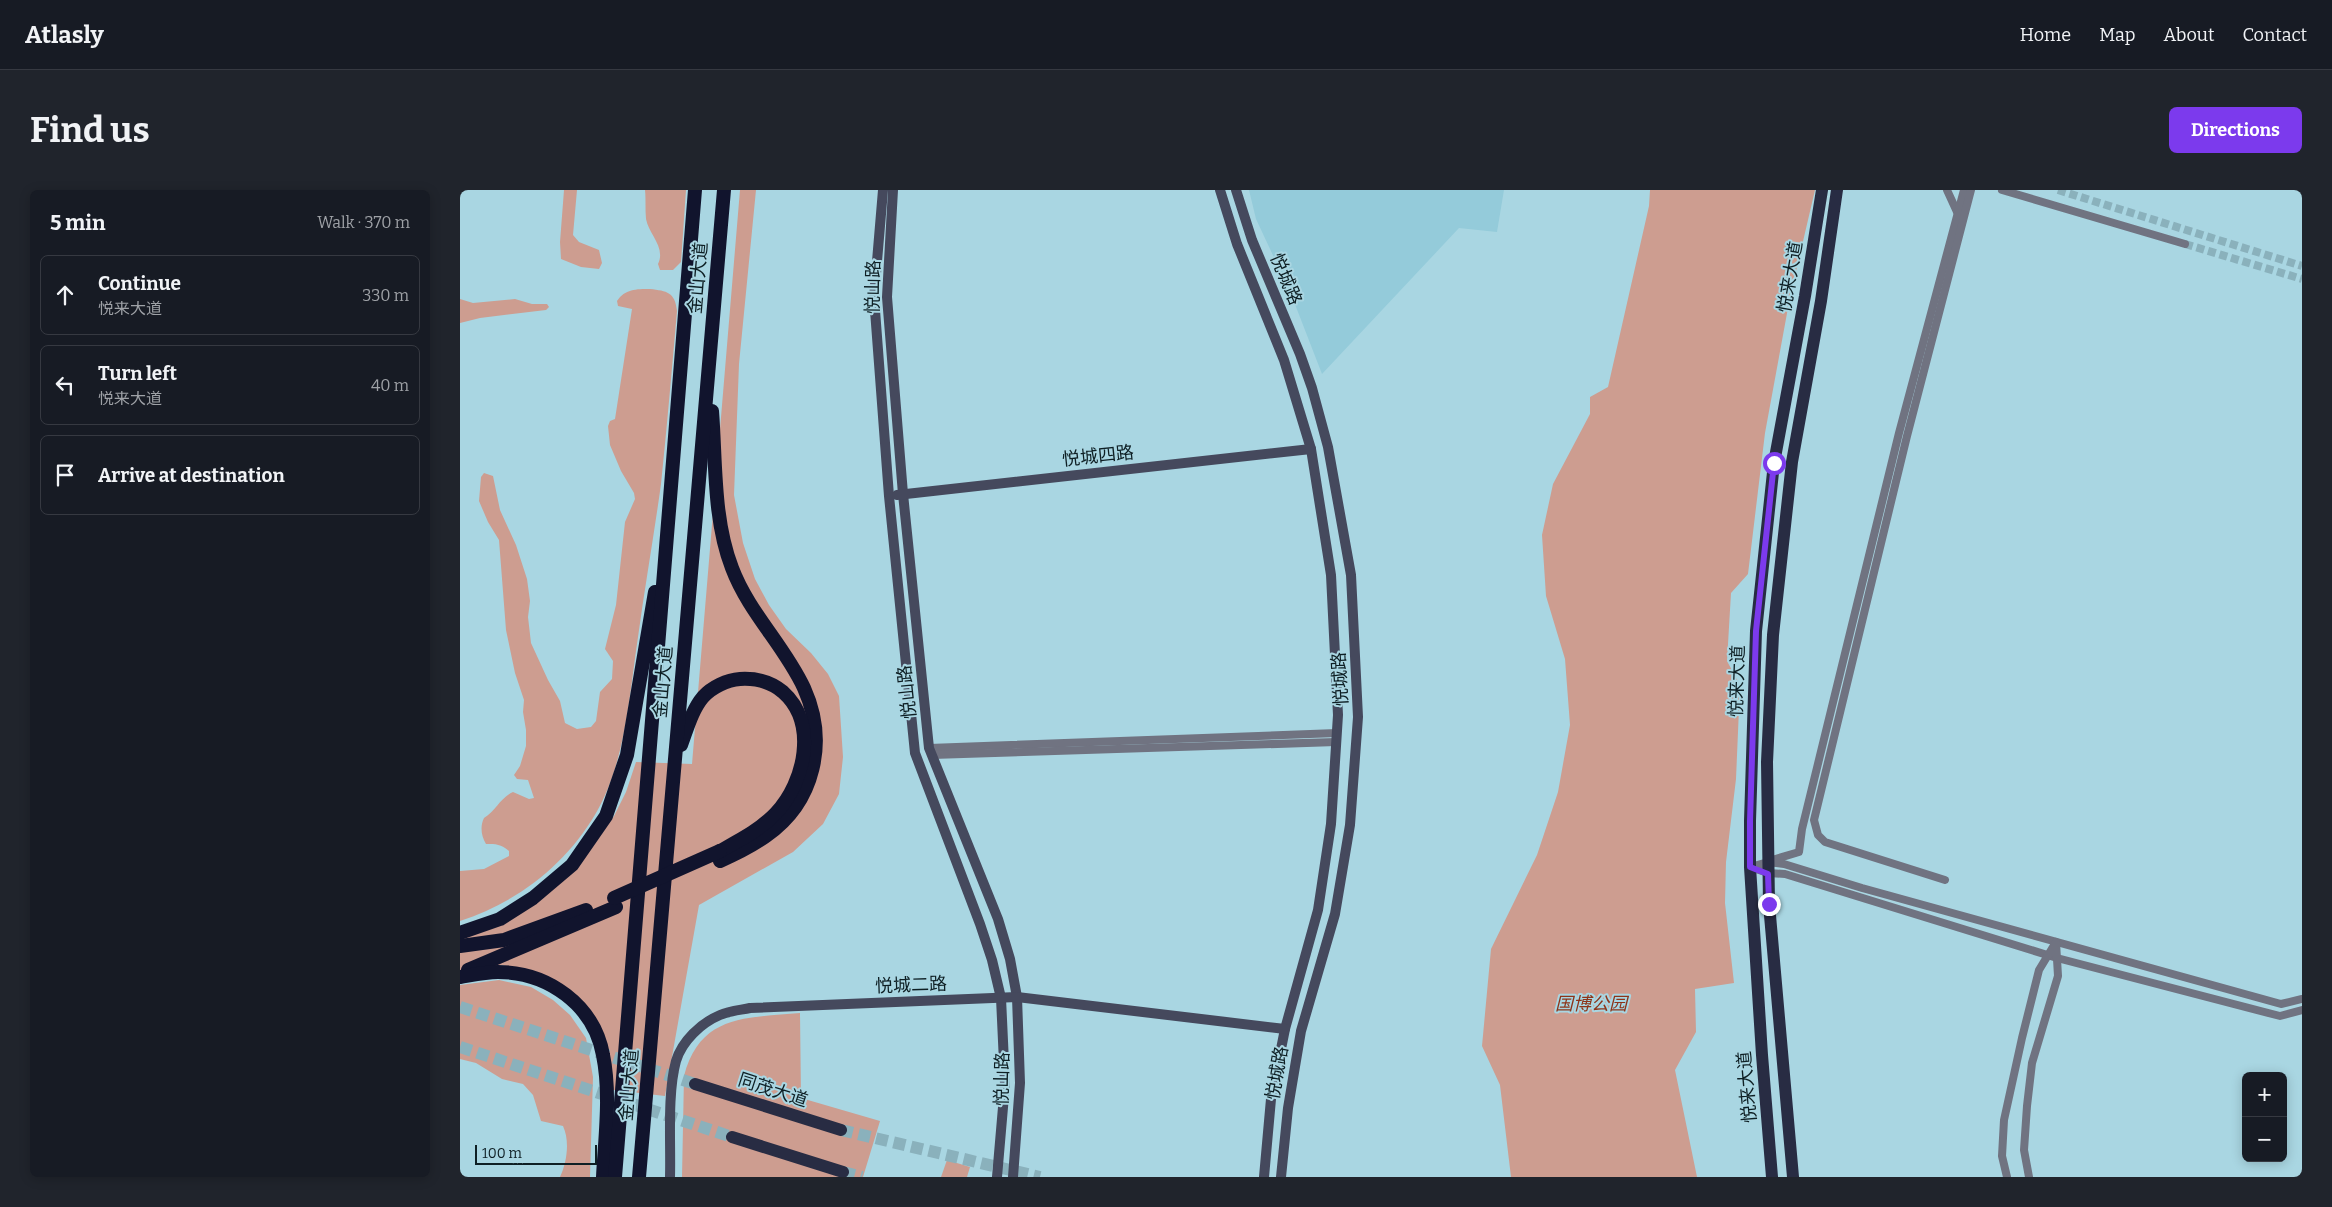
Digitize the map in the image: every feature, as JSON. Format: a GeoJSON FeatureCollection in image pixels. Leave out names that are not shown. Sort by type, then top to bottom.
{"type":"FeatureCollection","features":[{"type":"Feature","properties":{"kind":"highway","name":"金山大道"},"geometry":{"type":"LineString","coordinates":[[615,1177],[695,190]]}},
{"type":"Feature","properties":{"kind":"highway","name":"金山大道"},"geometry":{"type":"LineString","coordinates":[[639,1177],[724,190]]}},
{"type":"Feature","properties":{"kind":"highway"},"geometry":{"type":"LineString","coordinates":[[460,972],[767,836],[785,820],[798,804],[813,768],[816,733],[812,711],[804,688],[746,600],[726,551],[717,495],[709,366]]}},
{"type":"Feature","properties":{"kind":"highway"},"geometry":{"type":"LineString","coordinates":[[460,933],[500,919],[533,898],[572,865],[606,816],[627,756],[669,508]]}},
{"type":"Feature","properties":{"kind":"highway"},"geometry":{"type":"LineString","coordinates":[[675,760],[694,712],[703,698],[723,684],[735,679],[759,680],[779,690],[795,706],[801,719],[804,748],[802,764],[789,796],[761,827],[720,856]]}},
{"type":"Feature","properties":{"kind":"highway"},"geometry":{"type":"LineString","coordinates":[[460,946],[504,940],[615,902]]}},
{"type":"Feature","properties":{"kind":"highway"},"geometry":{"type":"LineString","coordinates":[[460,977],[498,972],[532,976],[566,994],[582,1008],[595,1027],[603,1054],[606,1091],[603,1177]]}},
{"type":"Feature","properties":{"kind":"main road","name":"悦山路"},"geometry":{"type":"LineString","coordinates":[[883,190],[874,297],[889,496],[915,753],[980,924],[992,960],[1001,998],[1005,1084],[997,1177]]}},
{"type":"Feature","properties":{"kind":"main road","name":"悦山路"},"geometry":{"type":"LineString","coordinates":[[893,190],[887,297],[903,494],[930,751],[998,919],[1010,959],[1017,997],[1020,1083],[1013,1177]]}},
{"type":"Feature","properties":{"kind":"main road","name":"悦城路"},"geometry":{"type":"LineString","coordinates":[[1220,190],[1237,244],[1284,360],[1311,449],[1331,575],[1338,715],[1330,824],[1318,910],[1284,1029],[1271,1099],[1264,1177]]}},
{"type":"Feature","properties":{"kind":"main road","name":"悦城路"},"geometry":{"type":"LineString","coordinates":[[1236,190],[1252,240],[1303,362],[1328,447],[1351,575],[1358,717],[1350,825],[1343,870],[1335,914],[1301,1031],[1288,1108],[1281,1177]]}},
{"type":"Feature","properties":{"kind":"main road","name":"悦来大道"},"geometry":{"type":"LineString","coordinates":[[1772,1177],[1750,867],[1756,631],[1772,472],[1822,190]]}},
{"type":"Feature","properties":{"kind":"main road","name":"悦来大道"},"geometry":{"type":"LineString","coordinates":[[1793,1177],[1769,904],[1767,762],[1773,635],[1792,462],[1821,301],[1837,190]]}},
{"type":"Feature","properties":{"kind":"main road","name":"悦城四路"},"geometry":{"type":"LineString","coordinates":[[889,496],[1311,449]]}},
{"type":"Feature","properties":{"kind":"main road","name":"悦城二路"},"geometry":{"type":"LineString","coordinates":[[670,1177],[672,1084],[676,1060],[685,1043],[694,1033],[721,1015],[750,1008],[1017,997],[1284,1029]]}},
{"type":"Feature","properties":{"kind":"main road","name":"同茂大道"},"geometry":{"type":"LineString","coordinates":[[695,1084],[840,1130]]}},
{"type":"Feature","properties":{"kind":"main road"},"geometry":{"type":"LineString","coordinates":[[732,1137],[843,1172]]}},
{"type":"Feature","properties":{"kind":"street"},"geometry":{"type":"LineString","coordinates":[[1947,190],[1958,214]]}},
{"type":"Feature","properties":{"kind":"street"},"geometry":{"type":"LineString","coordinates":[[1768,868],[1799,852],[1802,829],[1899,433],[1964,190]]}},
{"type":"Feature","properties":{"kind":"street"},"geometry":{"type":"LineString","coordinates":[[1945,880],[1825,842],[1818,835],[1814,820],[1905,446],[1971,190]]}},
{"type":"Feature","properties":{"kind":"street"},"geometry":{"type":"LineString","coordinates":[[2002,190],[2185,244]]}},
{"type":"Feature","properties":{"kind":"street"},"geometry":{"type":"LineString","coordinates":[[930,751],[1336,738]]}},
{"type":"Feature","properties":{"kind":"street"},"geometry":{"type":"LineString","coordinates":[[1768,868],[1784,864],[1862,888],[2281,1004],[2302,998]]}},
{"type":"Feature","properties":{"kind":"street"},"geometry":{"type":"LineString","coordinates":[[1750,867],[1768,868],[2057,958],[2280,1016],[2302,1010]]}},
{"type":"Feature","properties":{"kind":"street"},"geometry":{"type":"LineString","coordinates":[[2007,1177],[2002,1156],[2004,1120],[2039,970],[2056,942]]}},
{"type":"Feature","properties":{"kind":"street"},"geometry":{"type":"LineString","coordinates":[[2029,1177],[2024,1150],[2031,1072],[2058,976],[2056,942]]}},
{"type":"Feature","properties":{"kind":"shaded area"},"geometry":{"type":"Polygon","coordinates":[[[1249,190],[1504,190],[1497,232],[1459,228],[1322,374],[1291,294],[1256,219],[1249,190]]]}},
{"type":"Feature","properties":{"kind":"green space"},"geometry":{"type":"Polygon","coordinates":[[[564,190],[577,190],[573,235],[579,242],[599,250],[602,263],[599,269],[581,267],[561,259],[560,242],[564,190]]]}},
{"type":"Feature","properties":{"kind":"green space"},"geometry":{"type":"Polygon","coordinates":[[[645,190],[686,190],[681,262],[673,270],[660,270],[658,264],[660,258],[659,247],[646,219],[645,190]]]}},
{"type":"Feature","properties":{"kind":"green space"},"geometry":{"type":"Polygon","coordinates":[[[740,190],[756,190],[739,364],[734,495],[743,543],[755,579],[769,605],[786,629],[811,653],[828,674],[839,696],[843,757],[839,794],[823,824],[793,852],[699,905],[665,1096],[613,1090],[605,1042],[549,977],[502,965],[460,973],[460,938],[497,925],[595,843],[614,816],[626,792],[636,762],[692,764],[740,190]]]}},
{"type":"Feature","properties":{"kind":"green space","name":"国博公园"},"geometry":{"type":"Polygon","coordinates":[[[1650,190],[1815,190],[1790,297],[1765,433],[1748,574],[1731,593],[1727,661],[1740,685],[1736,779],[1726,862],[1725,903],[1734,983],[1695,989],[1696,1032],[1675,1070],[1697,1177],[1511,1177],[1500,1085],[1482,1046],[1491,949],[1537,855],[1558,792],[1570,725],[1565,659],[1546,596],[1542,535],[1553,484],[1590,414],[1590,397],[1608,387],[1649,206],[1650,190]]]}},
{"type":"Feature","properties":{"kind":"green space"},"geometry":{"type":"Polygon","coordinates":[[[650,289],[665,292],[672,296],[677,311],[661,484],[629,705],[614,772],[596,813],[584,832],[555,865],[520,893],[501,904],[460,921],[460,871],[484,869],[509,856],[509,851],[503,847],[496,844],[486,844],[482,831],[484,818],[513,792],[529,799],[534,798],[528,780],[517,779],[514,775],[520,766],[526,746],[523,712],[524,700],[515,673],[506,630],[499,540],[488,522],[479,501],[481,477],[484,473],[493,476],[500,510],[516,545],[527,579],[530,601],[528,617],[531,643],[560,701],[565,723],[577,729],[591,727],[596,721],[600,692],[612,679],[613,661],[605,649],[616,605],[625,522],[635,499],[634,493],[621,471],[610,445],[608,426],[610,421],[615,419],[632,309],[618,306],[617,301],[627,292],[650,289]]]}},
{"type":"Feature","properties":{"kind":"green space"},"geometry":{"type":"Polygon","coordinates":[[[460,299],[473,303],[515,299],[532,304],[547,304],[549,307],[546,310],[480,318],[460,323],[460,299]]]}},
{"type":"Feature","properties":{"kind":"green space"},"geometry":{"type":"Polygon","coordinates":[[[499,980],[531,987],[553,1000],[570,1015],[586,1038],[593,1077],[590,1177],[560,1177],[567,1151],[563,1126],[541,1121],[533,1095],[523,1084],[502,1079],[476,1063],[460,1059],[460,985],[499,980]]]}},
{"type":"Feature","properties":{"kind":"green space"},"geometry":{"type":"Polygon","coordinates":[[[800,1013],[801,1098],[880,1121],[863,1177],[682,1177],[684,1076],[691,1056],[701,1041],[714,1030],[728,1023],[762,1016],[800,1013]]]}},
{"type":"Feature","properties":{"kind":"green space"},"geometry":{"type":"Polygon","coordinates":[[[947,1160],[970,1167],[967,1177],[941,1177],[947,1160]]]}},
{"type":"Feature","properties":{"kind":"tunnel"},"geometry":{"type":"LineString","coordinates":[[2058,190],[2302,266]]}},
{"type":"Feature","properties":{"kind":"tunnel"},"geometry":{"type":"LineString","coordinates":[[2185,244],[2302,279]]}},
{"type":"Feature","properties":{"kind":"tunnel"},"geometry":{"type":"LineString","coordinates":[[460,1007],[695,1084]]}},
{"type":"Feature","properties":{"kind":"tunnel"},"geometry":{"type":"LineString","coordinates":[[460,1047],[732,1137]]}},
{"type":"Feature","properties":{"kind":"tunnel"},"geometry":{"type":"LineString","coordinates":[[841,1130],[1040,1177]]}},
{"type":"Feature","properties":{"kind":"tunnel"},"geometry":{"type":"LineString","coordinates":[[843,1172],[862,1177]]}},
{"type":"Feature","properties":{"kind":"route"},"geometry":{"type":"LineString","coordinates":[[1769,904],[1768,874],[1750,867],[1750,821],[1756,631],[1774,463]]}}]}
